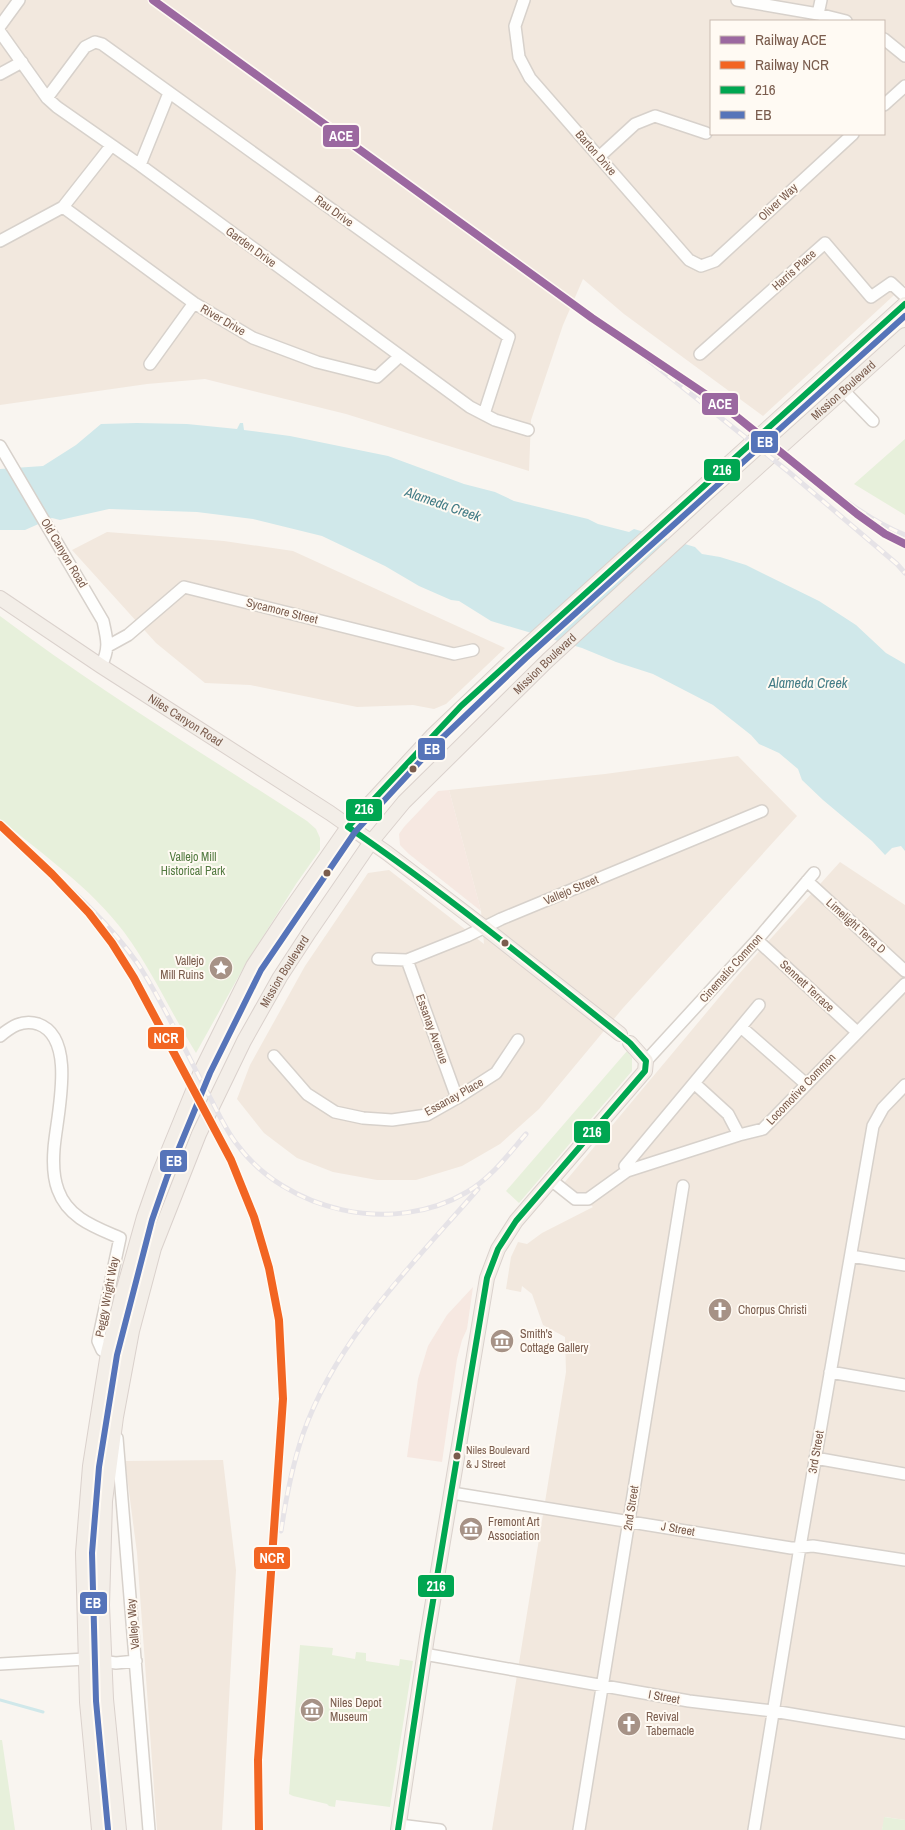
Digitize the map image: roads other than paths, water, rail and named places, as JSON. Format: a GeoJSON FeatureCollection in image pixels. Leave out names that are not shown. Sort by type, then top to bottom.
{"type":"FeatureCollection","features":[{"type":"Feature","properties":{"kind":"main road","name":"Mission Boulevard"},"geometry":{"type":"LineString","coordinates":[[100,1830],[86,1702],[83,1553],[90,1466],[108,1354],[125,1284],[158,1174],[202,1070],[253,966],[348,827],[432,735],[520,652],[905,304]]}},
{"type":"Feature","properties":{"kind":"main road","name":"Mission Boulevard"},"geometry":{"type":"LineString","coordinates":[[119,1830],[103,1661],[102,1605],[103,1542],[108,1468],[122,1378],[138,1304],[151,1256],[199,1134],[244,1042],[280,977],[371,842],[404,802],[548,660],[905,335]]}},
{"type":"Feature","properties":{"kind":"main road","name":"Niles Canyon Road"},"geometry":{"type":"LineString","coordinates":[[0,598],[330,813],[371,842],[485,928],[625,1038],[646,1061]]}},
{"type":"Feature","properties":{"kind":"main road"},"geometry":{"type":"LineString","coordinates":[[398,1827],[424,1654],[487,1278],[498,1249],[508,1233],[645,1071],[646,1061]]}},
{"type":"Feature","properties":{"kind":"main road"},"geometry":{"type":"LineString","coordinates":[[90,1466],[108,1468]]}},
{"type":"Feature","properties":{"kind":"street"},"geometry":{"type":"LineString","coordinates":[[0,26],[19,0]]}},
{"type":"Feature","properties":{"kind":"street","name":"Barton Drive"},"geometry":{"type":"LineString","coordinates":[[524,0],[515,26],[519,57],[530,78],[689,260],[701,266]]}},
{"type":"Feature","properties":{"kind":"street"},"geometry":{"type":"LineString","coordinates":[[737,0],[842,20]]}},
{"type":"Feature","properties":{"kind":"street"},"geometry":{"type":"LineString","coordinates":[[818,14],[821,0]]}},
{"type":"Feature","properties":{"kind":"street","name":"Garden Drive"},"geometry":{"type":"LineString","coordinates":[[0,32],[47,98],[57,107],[140,165],[470,407],[495,420],[528,430]]}},
{"type":"Feature","properties":{"kind":"street","name":"Rau Drive"},"geometry":{"type":"LineString","coordinates":[[47,98],[90,40],[102,44],[509,337],[484,414]]}},
{"type":"Feature","properties":{"kind":"street"},"geometry":{"type":"LineString","coordinates":[[885,40],[905,56]]}},
{"type":"Feature","properties":{"kind":"street"},"geometry":{"type":"LineString","coordinates":[[0,74],[22,62]]}},
{"type":"Feature","properties":{"kind":"street"},"geometry":{"type":"LineString","coordinates":[[885,104],[905,86]]}},
{"type":"Feature","properties":{"kind":"street"},"geometry":{"type":"LineString","coordinates":[[140,165],[169,93]]}},
{"type":"Feature","properties":{"kind":"street"},"geometry":{"type":"LineString","coordinates":[[599,157],[635,124],[655,116],[706,133]]}},
{"type":"Feature","properties":{"kind":"street","name":"Oliver Way"},"geometry":{"type":"LineString","coordinates":[[701,266],[715,261],[852,135]]}},
{"type":"Feature","properties":{"kind":"street"},"geometry":{"type":"LineString","coordinates":[[0,241],[63,207],[111,146]]}},
{"type":"Feature","properties":{"kind":"street","name":"River Drive"},"geometry":{"type":"LineString","coordinates":[[63,207],[194,303],[253,338],[317,362],[376,377],[400,356]]}},
{"type":"Feature","properties":{"kind":"street","name":"Harris Place"},"geometry":{"type":"LineString","coordinates":[[700,354],[825,243],[871,297],[891,283],[905,296]]}},
{"type":"Feature","properties":{"kind":"street"},"geometry":{"type":"LineString","coordinates":[[150,364],[194,303]]}},
{"type":"Feature","properties":{"kind":"street"},"geometry":{"type":"LineString","coordinates":[[844,391],[873,421]]}},
{"type":"Feature","properties":{"kind":"street","name":"Old Canyon Road"},"geometry":{"type":"LineString","coordinates":[[0,446],[103,621],[108,646],[102,666]]}},
{"type":"Feature","properties":{"kind":"street","name":"Sycamore Street"},"geometry":{"type":"LineString","coordinates":[[108,646],[128,634],[184,587],[454,654],[473,650]]}},
{"type":"Feature","properties":{"kind":"street","name":"Vallejo Street"},"geometry":{"type":"LineString","coordinates":[[378,959],[407,960],[762,811]]}},
{"type":"Feature","properties":{"kind":"street","name":"Cinematic Common"},"geometry":{"type":"LineString","coordinates":[[646,1061],[757,940],[810,877]]}},
{"type":"Feature","properties":{"kind":"street","name":"Limelight Terra D"},"geometry":{"type":"LineString","coordinates":[[810,877],[905,970]]}},
{"type":"Feature","properties":{"kind":"street","name":"Sennett Terrace"},"geometry":{"type":"LineString","coordinates":[[757,940],[857,1032]]}},
{"type":"Feature","properties":{"kind":"street","name":"Essanay Avenue"},"geometry":{"type":"LineString","coordinates":[[407,960],[457,1098]]}},
{"type":"Feature","properties":{"kind":"street","name":"Locomotive Common"},"geometry":{"type":"LineString","coordinates":[[627,1172],[739,1135],[763,1129],[905,984]]}},
{"type":"Feature","properties":{"kind":"street"},"geometry":{"type":"LineString","coordinates":[[551,1180],[575,1198],[588,1199],[627,1172],[625,1166],[759,1005]]}},
{"type":"Feature","properties":{"kind":"street","name":"Peggy Wright Way"},"geometry":{"type":"LineString","coordinates":[[0,1036],[14,1024],[26,1023],[36,1023],[45,1027],[53,1036],[62,1062],[62,1090],[54,1155],[54,1169],[58,1191],[68,1208],[82,1221],[120,1238],[98,1336],[99,1346],[108,1354],[122,1378]]}},
{"type":"Feature","properties":{"kind":"street"},"geometry":{"type":"LineString","coordinates":[[741,1027],[806,1084]]}},
{"type":"Feature","properties":{"kind":"street","name":"Essanay Place"},"geometry":{"type":"LineString","coordinates":[[274,1056],[307,1094],[335,1112],[363,1118],[392,1120],[427,1115],[457,1098],[496,1073],[518,1040]]}},
{"type":"Feature","properties":{"kind":"street"},"geometry":{"type":"LineString","coordinates":[[694,1083],[728,1114],[739,1135]]}},
{"type":"Feature","properties":{"kind":"street","name":"3rd Street"},"geometry":{"type":"LineString","coordinates":[[754,1830],[800,1546],[873,1126],[882,1108],[905,1085]]}},
{"type":"Feature","properties":{"kind":"street","name":"2nd Street"},"geometry":{"type":"LineString","coordinates":[[579,1830],[683,1186]]}},
{"type":"Feature","properties":{"kind":"street"},"geometry":{"type":"LineString","coordinates":[[851,1256],[905,1265]]}},
{"type":"Feature","properties":{"kind":"street"},"geometry":{"type":"LineString","coordinates":[[830,1372],[905,1385]]}},
{"type":"Feature","properties":{"kind":"street","name":"Vallejo Way"},"geometry":{"type":"LineString","coordinates":[[116,1417],[149,1830]]}},
{"type":"Feature","properties":{"kind":"street"},"geometry":{"type":"LineString","coordinates":[[815,1458],[905,1474]]}},
{"type":"Feature","properties":{"kind":"street","name":"J Street"},"geometry":{"type":"LineString","coordinates":[[452,1493],[791,1548],[813,1546],[905,1560]]}},
{"type":"Feature","properties":{"kind":"street","name":"I Street"},"geometry":{"type":"LineString","coordinates":[[424,1654],[689,1701],[773,1711],[905,1733]]}},
{"type":"Feature","properties":{"kind":"street"},"geometry":{"type":"LineString","coordinates":[[0,1664],[85,1659],[116,1663],[136,1661]]}},
{"type":"Feature","properties":{"kind":"street"},"geometry":{"type":"LineString","coordinates":[[398,1827],[440,1830]]}},
{"type":"Feature","properties":{"kind":"water","name":"Alameda Creek"},"geometry":{"type":"Polygon","coordinates":[[[240,423],[243,423],[244,430],[290,436],[388,456],[464,484],[495,492],[514,501],[588,519],[598,524],[629,532],[634,529],[695,547],[702,554],[746,565],[819,601],[856,625],[886,653],[905,664],[905,851],[901,846],[892,848],[885,855],[872,841],[802,780],[798,769],[779,753],[759,744],[751,735],[713,705],[653,674],[582,648],[491,621],[459,601],[451,600],[419,586],[385,566],[322,536],[253,519],[197,512],[109,509],[60,520],[52,518],[25,530],[0,530],[0,469],[43,466],[76,445],[101,424],[187,424],[237,429],[240,423]]]}},
{"type":"Feature","properties":{"kind":"waterway"},"geometry":{"type":"LineString","coordinates":[[0,1700],[43,1712]]}},
{"type":"Feature","properties":{"kind":"railway"},"geometry":{"type":"LineString","coordinates":[[626,342],[790,473],[897,564],[905,573]]}},
{"type":"Feature","properties":{"kind":"railway"},"geometry":{"type":"LineString","coordinates":[[800,467],[864,513],[905,535]]}},
{"type":"Feature","properties":{"kind":"railway"},"geometry":{"type":"LineString","coordinates":[[36,858],[90,908],[127,949],[156,995],[232,1137],[257,1167],[283,1186],[312,1200],[342,1210],[375,1214],[407,1213],[438,1205],[467,1192],[499,1166],[526,1134]]}},
{"type":"Feature","properties":{"kind":"railway"},"geometry":{"type":"LineString","coordinates":[[281,1531],[290,1482],[303,1434],[317,1399],[335,1366],[378,1304],[478,1189]]}},
{"type":"Feature","properties":{"kind":"rail line","name":"ACE"},"geometry":{"type":"LineString","coordinates":[[153,0],[592,318],[726,408],[857,514],[885,534],[905,544]]}},
{"type":"Feature","properties":{"kind":"rail line","name":"NCR"},"geometry":{"type":"LineString","coordinates":[[0,825],[52,874],[89,913],[112,943],[134,978],[231,1160],[254,1217],[269,1268],[279,1320],[283,1399],[258,1760],[259,1830]]}},
{"type":"Feature","properties":{"kind":"place","name":"Vallejo Mill Ruins"},"geometry":{"type":"Point","coordinates":[221,968]}},
{"type":"Feature","properties":{"kind":"place","name":"Chorpus Christi"},"geometry":{"type":"Point","coordinates":[720,1310]}},
{"type":"Feature","properties":{"kind":"place","name":"Smith's Cottage Gallery"},"geometry":{"type":"Point","coordinates":[502,1341]}},
{"type":"Feature","properties":{"kind":"place","name":"Niles Boulevard & J Street"},"geometry":{"type":"Point","coordinates":[457,1456]}},
{"type":"Feature","properties":{"kind":"place","name":"Fremont Art Association"},"geometry":{"type":"Point","coordinates":[471,1529]}},
{"type":"Feature","properties":{"kind":"place","name":"Niles Depot Museum"},"geometry":{"type":"Point","coordinates":[312,1710]}},
{"type":"Feature","properties":{"kind":"place","name":"Revival Tabernacle"},"geometry":{"type":"Point","coordinates":[629,1724]}},
{"type":"Feature","properties":{"kind":"park label","name":"Vallejo Mill Historical Park"},"geometry":{"type":"Point","coordinates":[193,864]}}]}
